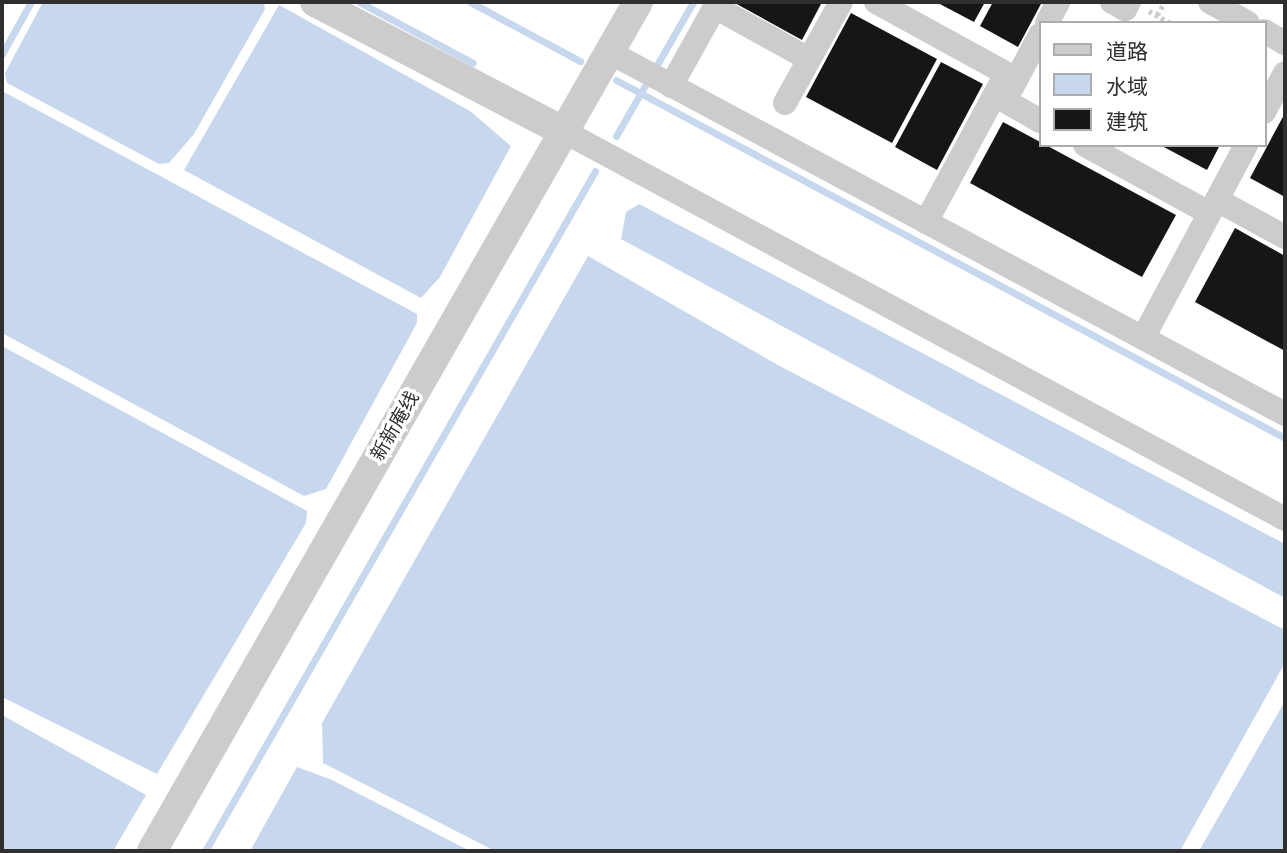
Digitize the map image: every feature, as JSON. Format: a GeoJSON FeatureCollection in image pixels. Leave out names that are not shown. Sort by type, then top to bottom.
{"type":"FeatureCollection","features":[{"type":"Feature","properties":{"kind":"street"},"geometry":{"type":"LineString","coordinates":[[315,2],[563,131],[1285,519]]}},
{"type":"Feature","properties":{"kind":"street","name":"新新庵线"},"geometry":{"type":"LineString","coordinates":[[152,851],[638,2]]}},
{"type":"Feature","properties":{"kind":"street"},"geometry":{"type":"LineString","coordinates":[[785,103],[841,2]]}},
{"type":"Feature","properties":{"kind":"street"},"geometry":{"type":"LineString","coordinates":[[876,2],[1005,88],[1038,119]]}},
{"type":"Feature","properties":{"kind":"street"},"geometry":{"type":"LineString","coordinates":[[1048,21],[1058,2]]}},
{"type":"Feature","properties":{"kind":"street"},"geometry":{"type":"LineString","coordinates":[[1112,2],[1125,9],[1129,2]]}},
{"type":"Feature","properties":{"kind":"street"},"geometry":{"type":"LineString","coordinates":[[1210,2],[1244,21]]}},
{"type":"Feature","properties":{"kind":"street"},"geometry":{"type":"LineString","coordinates":[[658,79],[715,7],[809,60]]}},
{"type":"Feature","properties":{"kind":"street"},"geometry":{"type":"LineString","coordinates":[[1266,33],[1285,43]]}},
{"type":"Feature","properties":{"kind":"street"},"geometry":{"type":"LineString","coordinates":[[926,222],[1005,88],[1038,38]]}},
{"type":"Feature","properties":{"kind":"street"},"geometry":{"type":"LineString","coordinates":[[609,52],[1285,414]]}},
{"type":"Feature","properties":{"kind":"street"},"geometry":{"type":"LineString","coordinates":[[1266,108],[1285,73]]}},
{"type":"Feature","properties":{"kind":"street"},"geometry":{"type":"LineString","coordinates":[[1089,147],[1213,207],[1285,237]]}},
{"type":"Feature","properties":{"kind":"street"},"geometry":{"type":"LineString","coordinates":[[1143,338],[1245,147]]}},
{"type":"Feature","properties":{"kind":"path"},"geometry":{"type":"LineString","coordinates":[[1157,15],[1164,2]]}},
{"type":"Feature","properties":{"kind":"water"},"geometry":{"type":"Polygon","coordinates":[[[43,2],[264,2],[265,9],[194,134],[169,163],[159,164],[7,83],[5,73],[43,2]]]}},
{"type":"Feature","properties":{"kind":"water"},"geometry":{"type":"Polygon","coordinates":[[[279,5],[470,111],[511,146],[440,277],[421,298],[184,170],[279,5]]]}},
{"type":"Feature","properties":{"kind":"water"},"geometry":{"type":"Polygon","coordinates":[[[2,91],[417,314],[417,323],[326,489],[304,496],[2,333],[2,91]]]}},
{"type":"Feature","properties":{"kind":"water"},"geometry":{"type":"Polygon","coordinates":[[[639,204],[1285,544],[1285,598],[621,239],[626,212],[639,204]]]}},
{"type":"Feature","properties":{"kind":"water"},"geometry":{"type":"Polygon","coordinates":[[[588,256],[776,364],[1285,630],[1285,663],[1180,851],[495,851],[323,763],[322,723],[588,256]]]}},
{"type":"Feature","properties":{"kind":"water"},"geometry":{"type":"Polygon","coordinates":[[[2,346],[307,511],[306,523],[157,774],[2,697],[2,346]]]}},
{"type":"Feature","properties":{"kind":"water"},"geometry":{"type":"Polygon","coordinates":[[[1285,701],[1285,851],[1199,851],[1285,701]]]}},
{"type":"Feature","properties":{"kind":"water"},"geometry":{"type":"Polygon","coordinates":[[[2,715],[146,795],[113,851],[2,851],[2,715]]]}},
{"type":"Feature","properties":{"kind":"water"},"geometry":{"type":"Polygon","coordinates":[[[297,767],[332,780],[470,851],[250,851],[297,767]]]}},
{"type":"Feature","properties":{"kind":"building"},"geometry":{"type":"Polygon","coordinates":[[[733,2],[822,2],[802,40],[733,2]]]}},
{"type":"Feature","properties":{"kind":"building"},"geometry":{"type":"Polygon","coordinates":[[[936,2],[985,2],[974,22],[936,2]]]}},
{"type":"Feature","properties":{"kind":"building"},"geometry":{"type":"Polygon","coordinates":[[[993,2],[1042,2],[1018,47],[980,26],[993,2]]]}},
{"type":"Feature","properties":{"kind":"building"},"geometry":{"type":"Polygon","coordinates":[[[851,13],[937,59],[892,143],[806,97],[851,13]]]}},
{"type":"Feature","properties":{"kind":"building"},"geometry":{"type":"Polygon","coordinates":[[[941,62],[983,84],[937,170],[895,147],[941,62]]]}},
{"type":"Feature","properties":{"kind":"building"},"geometry":{"type":"Polygon","coordinates":[[[1285,113],[1285,197],[1250,178],[1285,113]]]}},
{"type":"Feature","properties":{"kind":"building"},"geometry":{"type":"Polygon","coordinates":[[[1003,122],[1038,141],[1038,147],[1050,147],[1176,215],[1142,277],[970,183],[1003,122]]]}},
{"type":"Feature","properties":{"kind":"building"},"geometry":{"type":"Polygon","coordinates":[[[1164,147],[1219,147],[1207,170],[1164,147]]]}},
{"type":"Feature","properties":{"kind":"building"},"geometry":{"type":"Polygon","coordinates":[[[1235,228],[1285,256],[1285,351],[1195,302],[1235,228]]]}},
{"type":"Feature","properties":{"kind":"waterway"},"geometry":{"type":"LineString","coordinates":[[2,54],[31,2]]}},
{"type":"Feature","properties":{"kind":"waterway"},"geometry":{"type":"LineString","coordinates":[[359,2],[473,63]]}},
{"type":"Feature","properties":{"kind":"waterway"},"geometry":{"type":"LineString","coordinates":[[470,2],[580,61]]}},
{"type":"Feature","properties":{"kind":"waterway"},"geometry":{"type":"LineString","coordinates":[[616,136],[693,2]]}},
{"type":"Feature","properties":{"kind":"waterway"},"geometry":{"type":"LineString","coordinates":[[616,80],[1285,438]]}},
{"type":"Feature","properties":{"kind":"waterway"},"geometry":{"type":"LineString","coordinates":[[205,851],[595,171]]}}]}
